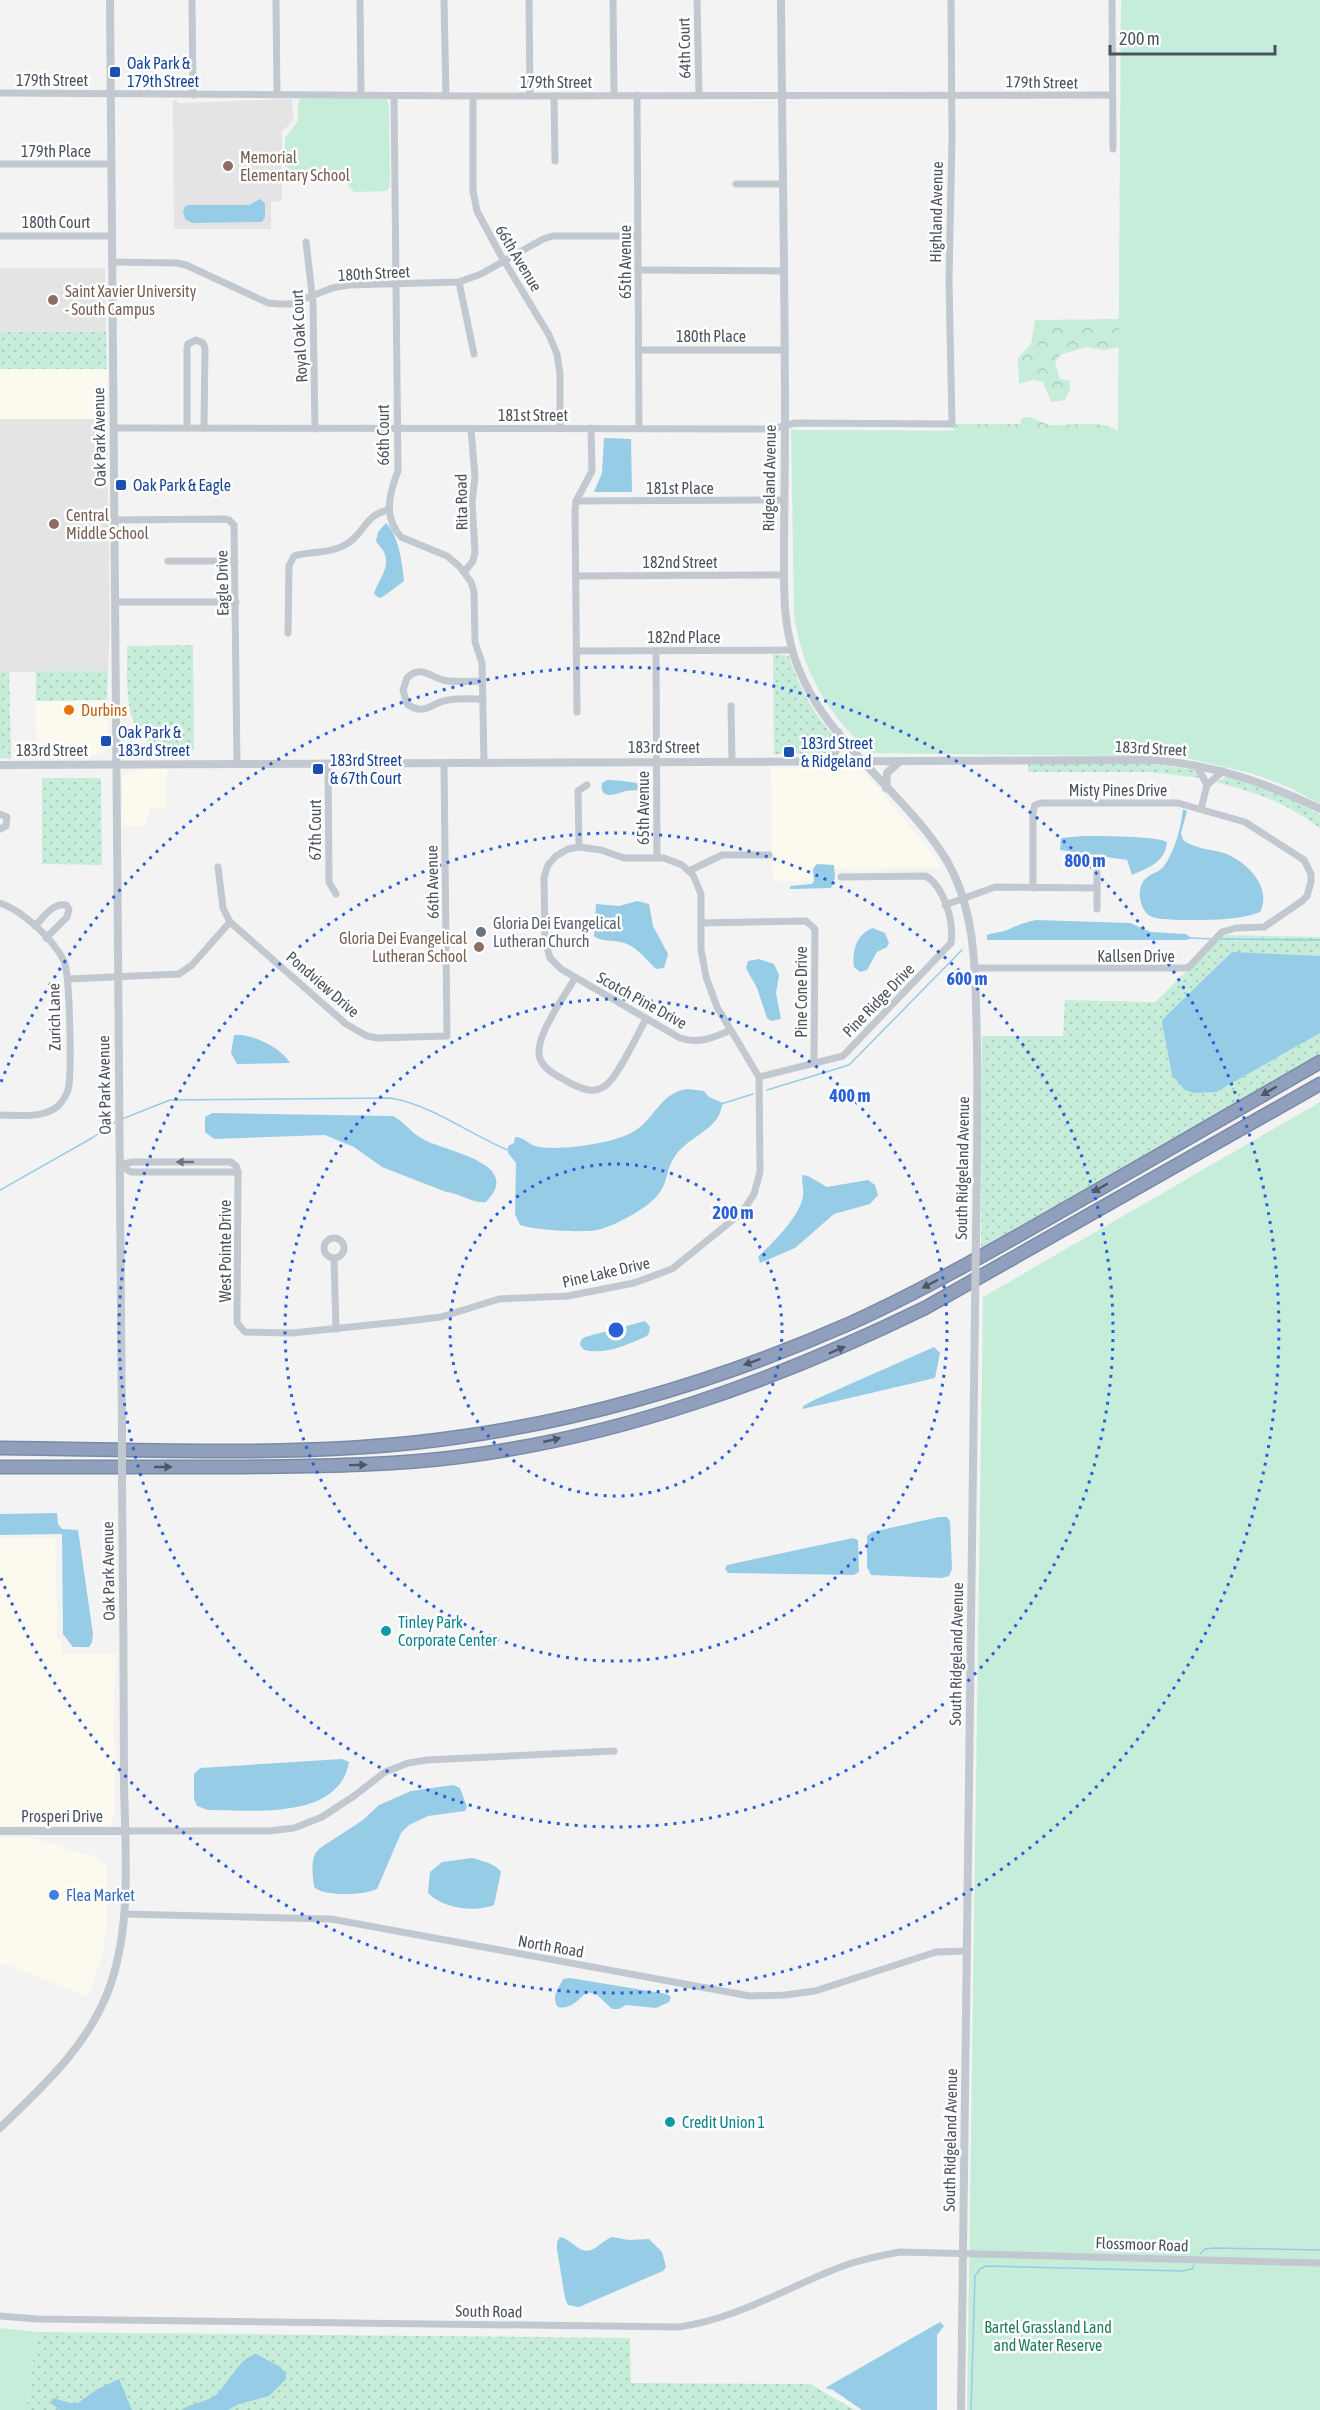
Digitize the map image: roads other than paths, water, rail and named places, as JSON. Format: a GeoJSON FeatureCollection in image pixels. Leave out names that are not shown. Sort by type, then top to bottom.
{"type":"FeatureCollection","features":[{"type":"Feature","properties":{"kind":"highway"},"geometry":{"type":"LineString","coordinates":[[0,1448],[286,1449],[373,1445],[456,1438],[531,1425],[640,1401],[789,1349],[918,1291],[1320,1062]]}},
{"type":"Feature","properties":{"kind":"highway"},"geometry":{"type":"LineString","coordinates":[[0,1467],[364,1465],[448,1458],[535,1444],[645,1419],[796,1366],[862,1339],[925,1308],[966,1287],[1320,1084]]}},
{"type":"Feature","properties":{"kind":"highway"},"geometry":{"type":"LineString","coordinates":[[0,1474],[50,1473],[110,1467]]}},
{"type":"Feature","properties":{"kind":"street","name":"Oak Park Avenue"},"geometry":{"type":"LineString","coordinates":[[0,2128],[60,2068],[86,2035],[107,1994],[119,1952],[124,1914],[110,0]]}},
{"type":"Feature","properties":{"kind":"street"},"geometry":{"type":"LineString","coordinates":[[192,0],[193,95]]}},
{"type":"Feature","properties":{"kind":"street"},"geometry":{"type":"LineString","coordinates":[[276,0],[277,95]]}},
{"type":"Feature","properties":{"kind":"street"},"geometry":{"type":"LineString","coordinates":[[360,0],[361,95]]}},
{"type":"Feature","properties":{"kind":"street"},"geometry":{"type":"LineString","coordinates":[[444,0],[446,96]]}},
{"type":"Feature","properties":{"kind":"street"},"geometry":{"type":"LineString","coordinates":[[529,0],[530,96]]}},
{"type":"Feature","properties":{"kind":"street"},"geometry":{"type":"LineString","coordinates":[[613,0],[614,95]]}},
{"type":"Feature","properties":{"kind":"street","name":"64th Court"},"geometry":{"type":"LineString","coordinates":[[697,0],[699,96]]}},
{"type":"Feature","properties":{"kind":"street","name":"Ridgeland Avenue"},"geometry":{"type":"LineString","coordinates":[[781,0],[786,622],[792,650],[806,686],[862,762],[926,831],[942,854],[964,899]]}},
{"type":"Feature","properties":{"kind":"street","name":"Highland Avenue"},"geometry":{"type":"LineString","coordinates":[[951,0],[949,280],[952,424]]}},
{"type":"Feature","properties":{"kind":"street"},"geometry":{"type":"LineString","coordinates":[[1112,0],[1113,149]]}},
{"type":"Feature","properties":{"kind":"street","name":"179th Street"},"geometry":{"type":"LineString","coordinates":[[0,93],[394,96],[1112,95]]}},
{"type":"Feature","properties":{"kind":"street","name":"65th Avenue"},"geometry":{"type":"LineString","coordinates":[[637,95],[639,428]]}},
{"type":"Feature","properties":{"kind":"street","name":"66th Court"},"geometry":{"type":"LineString","coordinates":[[388,510],[390,490],[398,471],[394,96]]}},
{"type":"Feature","properties":{"kind":"street","name":"66th Avenue"},"geometry":{"type":"LineString","coordinates":[[473,96],[474,197],[482,223],[549,335],[557,354],[560,374],[560,428]]}},
{"type":"Feature","properties":{"kind":"street"},"geometry":{"type":"LineString","coordinates":[[554,96],[555,160]]}},
{"type":"Feature","properties":{"kind":"street","name":"179th Place"},"geometry":{"type":"LineString","coordinates":[[0,164],[111,164]]}},
{"type":"Feature","properties":{"kind":"street"},"geometry":{"type":"LineString","coordinates":[[736,184],[783,183]]}},
{"type":"Feature","properties":{"kind":"street","name":"180th Court"},"geometry":{"type":"LineString","coordinates":[[0,236],[112,236]]}},
{"type":"Feature","properties":{"kind":"street","name":"180th Street"},"geometry":{"type":"LineString","coordinates":[[112,261],[186,265],[268,303],[291,304],[332,288],[347,286],[459,282],[481,274],[532,243],[553,236],[638,236]]}},
{"type":"Feature","properties":{"kind":"street","name":"Royal Oak Court"},"geometry":{"type":"LineString","coordinates":[[306,242],[312,296],[315,429]]}},
{"type":"Feature","properties":{"kind":"street"},"geometry":{"type":"LineString","coordinates":[[638,270],[784,271]]}},
{"type":"Feature","properties":{"kind":"street"},"geometry":{"type":"LineString","coordinates":[[459,282],[474,354]]}},
{"type":"Feature","properties":{"kind":"street"},"geometry":{"type":"LineString","coordinates":[[187,428],[187,348],[188,344],[196,340],[203,343],[204,348],[204,428]]}},
{"type":"Feature","properties":{"kind":"street","name":"180th Place"},"geometry":{"type":"LineString","coordinates":[[639,350],[784,350]]}},
{"type":"Feature","properties":{"kind":"street","name":"181st Street"},"geometry":{"type":"LineString","coordinates":[[114,428],[776,429],[795,423],[952,424]]}},
{"type":"Feature","properties":{"kind":"street"},"geometry":{"type":"LineString","coordinates":[[577,712],[576,501],[592,471],[591,428]]}},
{"type":"Feature","properties":{"kind":"street","name":"Rita Road"},"geometry":{"type":"LineString","coordinates":[[464,572],[473,561],[475,552],[472,502],[475,477],[471,429]]}},
{"type":"Feature","properties":{"kind":"street","name":"181st Place"},"geometry":{"type":"LineString","coordinates":[[576,501],[784,500]]}},
{"type":"Feature","properties":{"kind":"street"},"geometry":{"type":"LineString","coordinates":[[288,633],[289,566],[294,556],[326,552],[347,544],[361,532],[371,517],[388,510],[401,537],[447,556],[471,582],[474,592],[475,642],[482,663],[484,763]]}},
{"type":"Feature","properties":{"kind":"street","name":"Eagle Drive"},"geometry":{"type":"LineString","coordinates":[[115,520],[229,520],[234,525],[237,763]]}},
{"type":"Feature","properties":{"kind":"street"},"geometry":{"type":"LineString","coordinates":[[168,561],[236,561]]}},
{"type":"Feature","properties":{"kind":"street","name":"182nd Street"},"geometry":{"type":"LineString","coordinates":[[576,576],[784,575]]}},
{"type":"Feature","properties":{"kind":"street"},"geometry":{"type":"LineString","coordinates":[[116,602],[236,602]]}},
{"type":"Feature","properties":{"kind":"street","name":"182nd Place"},"geometry":{"type":"LineString","coordinates":[[576,651],[792,650]]}},
{"type":"Feature","properties":{"kind":"street","name":"65th Avenue"},"geometry":{"type":"LineString","coordinates":[[656,651],[657,857]]}},
{"type":"Feature","properties":{"kind":"street"},"geometry":{"type":"LineString","coordinates":[[483,681],[444,680],[426,672],[418,672],[407,678],[403,690],[407,704],[418,709],[430,708],[447,700],[483,699]]}},
{"type":"Feature","properties":{"kind":"street"},"geometry":{"type":"LineString","coordinates":[[731,706],[732,762]]}},
{"type":"Feature","properties":{"kind":"street"},"geometry":{"type":"LineString","coordinates":[[822,762],[837,752],[838,732]]}},
{"type":"Feature","properties":{"kind":"street","name":"183rd Street"},"geometry":{"type":"LineString","coordinates":[[0,765],[1134,760],[1223,771],[1276,788],[1320,809]]}},
{"type":"Feature","properties":{"kind":"street"},"geometry":{"type":"LineString","coordinates":[[886,788],[887,773],[899,762]]}},
{"type":"Feature","properties":{"kind":"street","name":"67th Court"},"geometry":{"type":"LineString","coordinates":[[328,763],[329,882],[336,894]]}},
{"type":"Feature","properties":{"kind":"street","name":"66th Avenue"},"geometry":{"type":"LineString","coordinates":[[444,763],[447,1036]]}},
{"type":"Feature","properties":{"kind":"street"},"geometry":{"type":"LineString","coordinates":[[1197,766],[1207,785]]}},
{"type":"Feature","properties":{"kind":"street"},"geometry":{"type":"LineString","coordinates":[[1201,810],[1207,785],[1223,771]]}},
{"type":"Feature","properties":{"kind":"street"},"geometry":{"type":"LineString","coordinates":[[586,785],[578,791],[579,848],[601,850],[624,858],[657,857],[678,863],[689,871],[700,890],[702,949],[706,977],[717,1007],[759,1077]]}},
{"type":"Feature","properties":{"kind":"street","name":"Misty Pines Drive"},"geometry":{"type":"LineString","coordinates":[[1033,888],[1033,812],[1035,806],[1041,803],[1178,803],[1245,822],[1304,860],[1311,874],[1307,896]]}},
{"type":"Feature","properties":{"kind":"street"},"geometry":{"type":"LineString","coordinates":[[0,814],[7,817],[8,822],[0,829]]}},
{"type":"Feature","properties":{"kind":"street","name":"Scotch Pine Drive"},"geometry":{"type":"LineString","coordinates":[[579,848],[568,849],[556,856],[547,867],[543,882],[546,949],[550,958],[575,978],[680,1038],[694,1041],[712,1039],[731,1030]]}},
{"type":"Feature","properties":{"kind":"street"},"geometry":{"type":"LineString","coordinates":[[689,871],[722,855],[769,855]]}},
{"type":"Feature","properties":{"kind":"street"},"geometry":{"type":"LineString","coordinates":[[68,979],[104,979],[108,976],[158,977],[179,974],[192,965],[230,922],[223,908],[218,867]]}},
{"type":"Feature","properties":{"kind":"street"},"geometry":{"type":"LineString","coordinates":[[1097,872],[1097,909]]}},
{"type":"Feature","properties":{"kind":"street"},"geometry":{"type":"LineString","coordinates":[[841,877],[926,876],[935,882],[945,905],[995,887],[1097,888]]}},
{"type":"Feature","properties":{"kind":"street","name":"Kallsen Drive"},"geometry":{"type":"LineString","coordinates":[[974,968],[1181,970],[1188,968],[1218,936],[1228,929],[1264,927],[1307,896]]}},
{"type":"Feature","properties":{"kind":"street","name":"South Ridgeland Avenue"},"geometry":{"type":"LineString","coordinates":[[961,2410],[978,1133],[974,968],[970,926],[964,899]]}},
{"type":"Feature","properties":{"kind":"street","name":"Zurich Lane"},"geometry":{"type":"LineString","coordinates":[[0,903],[20,913],[46,938],[63,961],[68,979],[68,1090],[60,1104],[44,1113],[0,1115]]}},
{"type":"Feature","properties":{"kind":"street"},"geometry":{"type":"LineString","coordinates":[[34,926],[57,904],[62,903],[68,907],[67,917],[46,938]]}},
{"type":"Feature","properties":{"kind":"street","name":"Pine Ridge Drive"},"geometry":{"type":"LineString","coordinates":[[759,1077],[843,1056],[951,944],[953,930],[945,905]]}},
{"type":"Feature","properties":{"kind":"street","name":"Pine Cone Drive"},"geometry":{"type":"LineString","coordinates":[[701,922],[806,921],[815,929],[814,1063]]}},
{"type":"Feature","properties":{"kind":"street","name":"Pondview Drive"},"geometry":{"type":"LineString","coordinates":[[230,922],[356,1030],[367,1036],[378,1038],[447,1036]]}},
{"type":"Feature","properties":{"kind":"street"},"geometry":{"type":"LineString","coordinates":[[575,978],[541,1037],[538,1051],[546,1068],[577,1087],[593,1091],[607,1085],[646,1019]]}},
{"type":"Feature","properties":{"kind":"street","name":"Pine Lake Drive"},"geometry":{"type":"LineString","coordinates":[[241,1330],[250,1333],[292,1333],[441,1317],[499,1299],[568,1296],[634,1283],[672,1269],[735,1218],[754,1194],[760,1172],[759,1077]]}},
{"type":"Feature","properties":{"kind":"street","name":"West Pointe Drive"},"geometry":{"type":"LineString","coordinates":[[120,1165],[132,1162],[231,1162],[236,1166],[238,1172],[237,1323],[241,1330]]}},
{"type":"Feature","properties":{"kind":"street"},"geometry":{"type":"LineString","coordinates":[[334,1258],[336,1329]]}},
{"type":"Feature","properties":{"kind":"street"},"geometry":{"type":"LineString","coordinates":[[124,1831],[283,1830],[322,1817],[385,1772],[408,1763],[614,1751]]}},
{"type":"Feature","properties":{"kind":"street","name":"Prosperi Drive"},"geometry":{"type":"LineString","coordinates":[[0,1831],[124,1831]]}},
{"type":"Feature","properties":{"kind":"street","name":"North Road"},"geometry":{"type":"LineString","coordinates":[[124,1914],[331,1919],[750,1996],[816,1991],[936,1952],[967,1951]]}},
{"type":"Feature","properties":{"kind":"street","name":"South Road"},"geometry":{"type":"LineString","coordinates":[[0,2316],[37,2319],[679,2327],[729,2316],[845,2265],[872,2257],[900,2252],[964,2252]]}},
{"type":"Feature","properties":{"kind":"street","name":"Flossmoor Road"},"geometry":{"type":"LineString","coordinates":[[964,2252],[1320,2263]]}},
{"type":"Feature","properties":{"kind":"water"},"geometry":{"type":"Polygon","coordinates":[[[260,199],[265,203],[265,217],[262,222],[192,223],[185,219],[183,211],[188,205],[249,205],[260,199]]]}},
{"type":"Feature","properties":{"kind":"water"},"geometry":{"type":"Polygon","coordinates":[[[604,438],[631,439],[632,492],[594,492],[602,473],[604,438]]]}},
{"type":"Feature","properties":{"kind":"water"},"geometry":{"type":"Polygon","coordinates":[[[386,523],[397,542],[404,581],[379,598],[374,594],[385,569],[386,558],[376,541],[378,532],[386,523]]]}},
{"type":"Feature","properties":{"kind":"water"},"geometry":{"type":"Polygon","coordinates":[[[607,780],[633,782],[645,786],[639,790],[609,795],[602,789],[602,783],[607,780]]]}},
{"type":"Feature","properties":{"kind":"water"},"geometry":{"type":"Polygon","coordinates":[[[1183,809],[1187,811],[1181,833],[1183,840],[1198,847],[1224,853],[1241,862],[1260,884],[1263,903],[1260,912],[1231,918],[1177,920],[1150,916],[1143,909],[1140,898],[1142,883],[1162,868],[1168,860],[1177,839],[1183,809]]]}},
{"type":"Feature","properties":{"kind":"water"},"geometry":{"type":"Polygon","coordinates":[[[1140,837],[1167,842],[1160,860],[1132,875],[1127,860],[1060,850],[1061,838],[1140,837]]]}},
{"type":"Feature","properties":{"kind":"water"},"geometry":{"type":"Polygon","coordinates":[[[817,864],[834,865],[835,878],[831,888],[790,889],[790,886],[812,884],[813,869],[817,864]]]}},
{"type":"Feature","properties":{"kind":"water"},"geometry":{"type":"Polygon","coordinates":[[[637,901],[649,904],[653,926],[668,954],[664,968],[656,969],[627,944],[594,936],[596,904],[619,906],[637,901]]]}},
{"type":"Feature","properties":{"kind":"water"},"geometry":{"type":"Polygon","coordinates":[[[1036,920],[1130,923],[1151,932],[1186,934],[1191,938],[1187,940],[987,940],[989,934],[1036,920]]]}},
{"type":"Feature","properties":{"kind":"water"},"geometry":{"type":"Polygon","coordinates":[[[873,928],[885,933],[889,943],[887,947],[877,952],[867,970],[860,972],[854,967],[856,944],[863,934],[873,928]]]}},
{"type":"Feature","properties":{"kind":"water"},"geometry":{"type":"Polygon","coordinates":[[[1232,952],[1320,956],[1320,1033],[1216,1092],[1194,1093],[1185,1090],[1172,1075],[1162,1022],[1232,952]]]}},
{"type":"Feature","properties":{"kind":"water"},"geometry":{"type":"Polygon","coordinates":[[[759,959],[774,964],[779,975],[776,993],[781,1019],[771,1021],[767,1018],[757,988],[746,968],[748,961],[759,959]]]}},
{"type":"Feature","properties":{"kind":"water"},"geometry":{"type":"Polygon","coordinates":[[[234,1035],[249,1036],[273,1047],[290,1063],[237,1064],[231,1053],[234,1035]]]}},
{"type":"Feature","properties":{"kind":"water"},"geometry":{"type":"Polygon","coordinates":[[[688,1089],[704,1091],[709,1097],[723,1103],[712,1124],[678,1152],[664,1185],[652,1201],[629,1217],[597,1230],[558,1230],[520,1225],[515,1214],[516,1163],[508,1153],[508,1146],[514,1143],[515,1137],[535,1146],[556,1148],[584,1146],[623,1137],[639,1128],[670,1095],[688,1089]]]}},
{"type":"Feature","properties":{"kind":"water"},"geometry":{"type":"Polygon","coordinates":[[[212,1113],[393,1116],[423,1139],[477,1160],[489,1168],[496,1177],[495,1188],[486,1202],[471,1200],[382,1167],[354,1147],[325,1135],[214,1139],[205,1132],[205,1117],[212,1113]]]}},
{"type":"Feature","properties":{"kind":"water"},"geometry":{"type":"Polygon","coordinates":[[[803,1175],[827,1187],[868,1180],[875,1185],[878,1195],[870,1204],[834,1214],[795,1248],[760,1263],[758,1257],[785,1229],[801,1204],[803,1175]]]}},
{"type":"Feature","properties":{"kind":"water"},"geometry":{"type":"Polygon","coordinates":[[[645,1321],[650,1327],[647,1336],[624,1346],[592,1351],[584,1350],[580,1345],[581,1340],[585,1337],[645,1321]]]}},
{"type":"Feature","properties":{"kind":"water"},"geometry":{"type":"Polygon","coordinates":[[[934,1347],[940,1353],[935,1378],[803,1409],[803,1406],[814,1400],[934,1347]]]}},
{"type":"Feature","properties":{"kind":"water"},"geometry":{"type":"Polygon","coordinates":[[[57,1513],[58,1524],[62,1529],[78,1530],[93,1634],[89,1647],[73,1647],[63,1634],[62,1534],[0,1535],[0,1514],[57,1513]]]}},
{"type":"Feature","properties":{"kind":"water"},"geometry":{"type":"Polygon","coordinates":[[[947,1517],[950,1521],[952,1569],[949,1576],[941,1578],[871,1575],[867,1567],[867,1536],[872,1532],[947,1517]]]}},
{"type":"Feature","properties":{"kind":"water"},"geometry":{"type":"Polygon","coordinates":[[[853,1538],[858,1540],[859,1572],[854,1575],[728,1573],[725,1569],[727,1565],[853,1538]]]}},
{"type":"Feature","properties":{"kind":"water"},"geometry":{"type":"Polygon","coordinates":[[[342,1759],[349,1762],[342,1781],[329,1794],[311,1803],[269,1810],[208,1810],[197,1806],[194,1799],[194,1774],[200,1768],[342,1759]]]}},
{"type":"Feature","properties":{"kind":"water"},"geometry":{"type":"Polygon","coordinates":[[[453,1785],[460,1788],[467,1807],[465,1811],[428,1816],[409,1825],[401,1833],[377,1889],[364,1893],[335,1894],[314,1887],[313,1861],[320,1848],[363,1820],[379,1805],[411,1791],[453,1785]]]}},
{"type":"Feature","properties":{"kind":"water"},"geometry":{"type":"Polygon","coordinates":[[[472,1858],[492,1864],[501,1872],[494,1905],[478,1909],[459,1908],[442,1902],[428,1893],[430,1872],[442,1862],[472,1858]]]}},
{"type":"Feature","properties":{"kind":"water"},"geometry":{"type":"Polygon","coordinates":[[[570,1978],[667,1994],[671,1997],[669,2002],[656,2008],[626,2005],[619,2009],[612,2009],[596,1994],[587,1992],[570,2006],[558,2007],[555,2000],[557,1990],[563,1979],[570,1978]]]}},
{"type":"Feature","properties":{"kind":"water"},"geometry":{"type":"Polygon","coordinates":[[[560,2237],[586,2251],[594,2249],[612,2237],[629,2240],[649,2239],[662,2252],[666,2267],[663,2271],[579,2307],[568,2305],[557,2249],[560,2237]]]}},
{"type":"Feature","properties":{"kind":"water"},"geometry":{"type":"Polygon","coordinates":[[[940,2322],[944,2326],[937,2335],[937,2410],[862,2410],[833,2390],[825,2388],[940,2322]]]}},
{"type":"Feature","properties":{"kind":"water"},"geometry":{"type":"Polygon","coordinates":[[[256,2354],[279,2366],[286,2373],[286,2379],[269,2396],[239,2404],[228,2410],[181,2410],[216,2395],[239,2366],[256,2354]]]}},
{"type":"Feature","properties":{"kind":"water"},"geometry":{"type":"Polygon","coordinates":[[[119,2379],[132,2410],[60,2410],[51,2403],[53,2398],[78,2403],[96,2390],[119,2379]]]}},
{"type":"Feature","properties":{"kind":"waterway"},"geometry":{"type":"LineString","coordinates":[[1190,938],[1213,939]]}},
{"type":"Feature","properties":{"kind":"waterway"},"geometry":{"type":"LineString","coordinates":[[1220,939],[1320,940]]}},
{"type":"Feature","properties":{"kind":"waterway"},"geometry":{"type":"LineString","coordinates":[[767,1090],[849,1065],[962,950]]}},
{"type":"Feature","properties":{"kind":"waterway"},"geometry":{"type":"LineString","coordinates":[[721,1104],[753,1094]]}},
{"type":"Feature","properties":{"kind":"waterway"},"geometry":{"type":"LineString","coordinates":[[122,1119],[170,1100],[390,1098],[421,1107],[510,1151]]}},
{"type":"Feature","properties":{"kind":"waterway"},"geometry":{"type":"LineString","coordinates":[[0,1190],[92,1138],[115,1122]]}},
{"type":"Feature","properties":{"kind":"waterway"},"geometry":{"type":"LineString","coordinates":[[1200,2254],[1205,2249],[1214,2248],[1320,2250]]}},
{"type":"Feature","properties":{"kind":"waterway"},"geometry":{"type":"LineString","coordinates":[[971,2410],[975,2276],[980,2269],[986,2266],[1182,2271],[1192,2269],[1194,2265]]}},
{"type":"Feature","properties":{"kind":"place","name":"Oak Park & 179th Street"},"geometry":{"type":"Point","coordinates":[115,72]}},
{"type":"Feature","properties":{"kind":"place","name":"Memorial Elementary School"},"geometry":{"type":"Point","coordinates":[228,166]}},
{"type":"Feature","properties":{"kind":"place","name":"Saint Xavier University - South Campus"},"geometry":{"type":"Point","coordinates":[53,300]}},
{"type":"Feature","properties":{"kind":"place","name":"Oak Park & Eagle"},"geometry":{"type":"Point","coordinates":[121,485]}},
{"type":"Feature","properties":{"kind":"place","name":"Central Middle School"},"geometry":{"type":"Point","coordinates":[54,524]}},
{"type":"Feature","properties":{"kind":"place","name":"Durbins"},"geometry":{"type":"Point","coordinates":[69,710]}},
{"type":"Feature","properties":{"kind":"place","name":"Oak Park & 183rd Street"},"geometry":{"type":"Point","coordinates":[106,741]}},
{"type":"Feature","properties":{"kind":"place","name":"183rd Street & Ridgeland"},"geometry":{"type":"Point","coordinates":[789,752]}},
{"type":"Feature","properties":{"kind":"place","name":"183rd Street & 67th Court"},"geometry":{"type":"Point","coordinates":[318,769]}},
{"type":"Feature","properties":{"kind":"place","name":"Gloria Dei Evangelical Lutheran Church"},"geometry":{"type":"Point","coordinates":[481,932]}},
{"type":"Feature","properties":{"kind":"place","name":"Gloria Dei Evangelical Lutheran School"},"geometry":{"type":"Point","coordinates":[479,947]}},
{"type":"Feature","properties":{"kind":"place","name":"Tinley Park Corporate Center"},"geometry":{"type":"Point","coordinates":[386,1631]}},
{"type":"Feature","properties":{"kind":"place","name":"Flea Market"},"geometry":{"type":"Point","coordinates":[54,1895]}},
{"type":"Feature","properties":{"kind":"place","name":"Credit Union 1"},"geometry":{"type":"Point","coordinates":[670,2122]}},
{"type":"Feature","properties":{"kind":"park label","name":"Bartel Grassland Land and Water Reserve"},"geometry":{"type":"Point","coordinates":[1048,2336]}}]}
